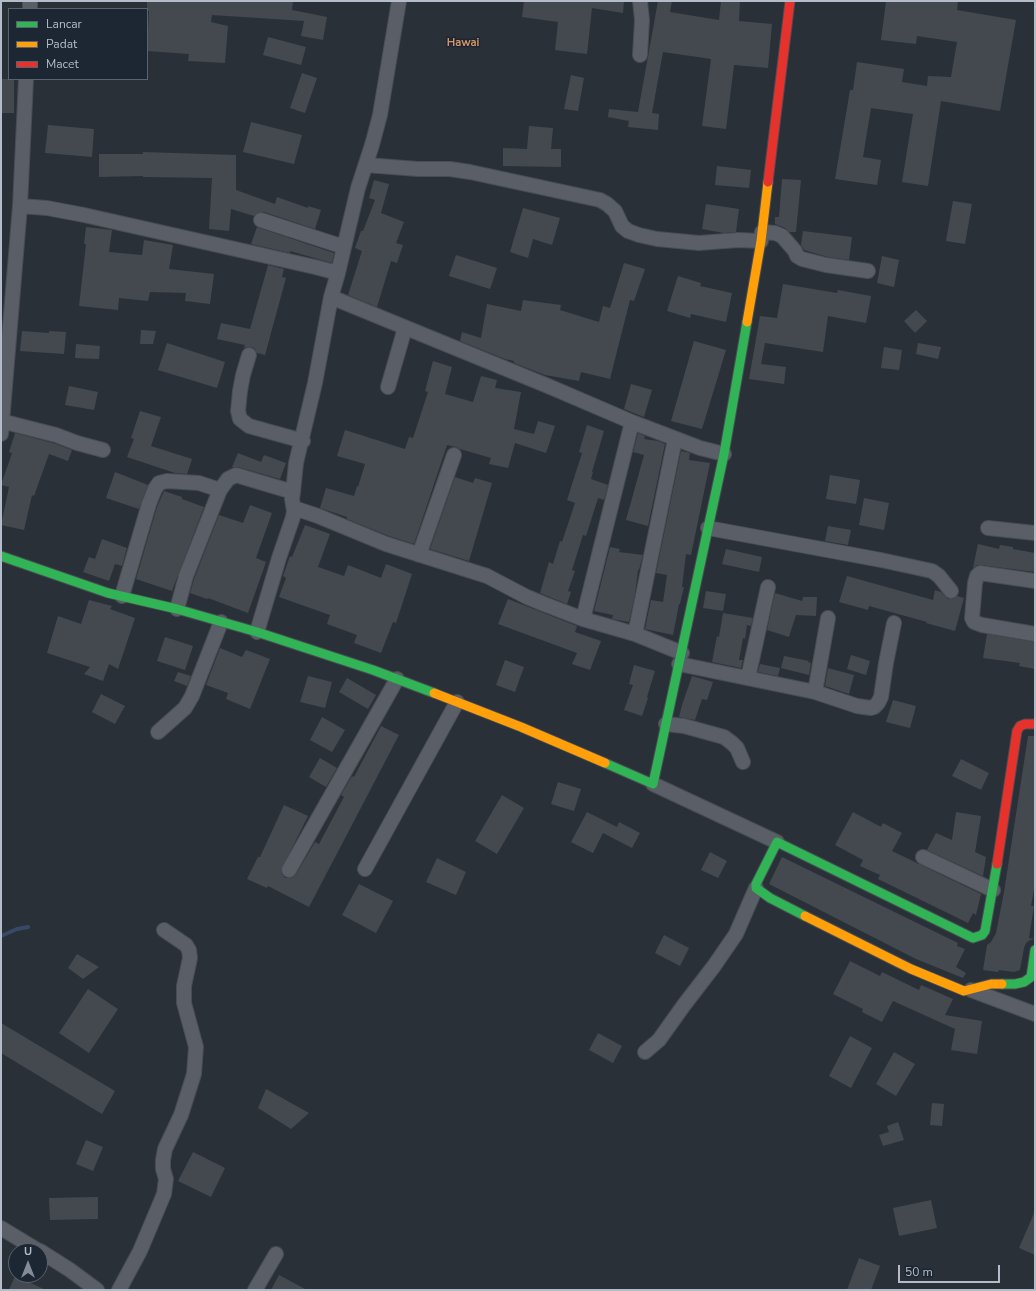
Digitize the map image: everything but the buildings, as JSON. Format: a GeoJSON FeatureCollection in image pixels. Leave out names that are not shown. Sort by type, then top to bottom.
{"type":"FeatureCollection","features":[{"type":"Feature","properties":{"kind":"street"},"geometry":{"type":"LineString","coordinates":[[257,632],[293,517],[294,508],[292,499],[296,463],[316,383],[331,297],[358,188],[380,115],[399,1]]}},
{"type":"Feature","properties":{"kind":"street"},"geometry":{"type":"LineString","coordinates":[[640,1],[642,20],[640,55]]}},
{"type":"Feature","properties":{"kind":"street"},"geometry":{"type":"LineString","coordinates":[[652,784],[681,658],[724,454],[762,236],[790,1]]}},
{"type":"Feature","properties":{"kind":"street"},"geometry":{"type":"LineString","coordinates":[[26,80],[20,206],[1,426],[56,435],[77,443],[103,450]]}},
{"type":"Feature","properties":{"kind":"street"},"geometry":{"type":"LineString","coordinates":[[366,165],[418,169],[450,169],[600,200],[615,211],[622,226],[628,231],[658,239],[699,243],[738,240],[775,234],[782,236],[795,251],[797,256],[802,259],[826,265],[868,271]]}},
{"type":"Feature","properties":{"kind":"street"},"geometry":{"type":"LineString","coordinates":[[20,206],[46,208],[84,215],[338,273]]}},
{"type":"Feature","properties":{"kind":"street"},"geometry":{"type":"LineString","coordinates":[[261,220],[344,247]]}},
{"type":"Feature","properties":{"kind":"street"},"geometry":{"type":"LineString","coordinates":[[331,297],[632,422],[700,448],[724,454]]}},
{"type":"Feature","properties":{"kind":"street"},"geometry":{"type":"LineString","coordinates":[[388,387],[405,328]]}},
{"type":"Feature","properties":{"kind":"street"},"geometry":{"type":"LineString","coordinates":[[248,355],[240,391],[238,411],[240,418],[249,426],[302,441]]}},
{"type":"Feature","properties":{"kind":"street"},"geometry":{"type":"LineString","coordinates":[[583,619],[632,422]]}},
{"type":"Feature","properties":{"kind":"street"},"geometry":{"type":"LineString","coordinates":[[635,634],[675,439]]}},
{"type":"Feature","properties":{"kind":"street"},"geometry":{"type":"LineString","coordinates":[[419,555],[454,455]]}},
{"type":"Feature","properties":{"kind":"street"},"geometry":{"type":"LineString","coordinates":[[177,609],[186,576],[220,490],[228,479],[236,475],[293,492]]}},
{"type":"Feature","properties":{"kind":"street"},"geometry":{"type":"LineString","coordinates":[[122,596],[149,504],[159,483],[168,481],[199,483],[220,490]]}},
{"type":"Feature","properties":{"kind":"street"},"geometry":{"type":"LineString","coordinates":[[294,508],[318,516],[386,544],[487,576],[527,598],[583,619],[635,634],[707,671],[815,692],[857,706],[871,708],[878,703],[881,696],[894,623]]}},
{"type":"Feature","properties":{"kind":"street"},"geometry":{"type":"LineString","coordinates":[[708,528],[932,571],[939,576],[951,591]]}},
{"type":"Feature","properties":{"kind":"street"},"geometry":{"type":"LineString","coordinates":[[988,528],[1035,533]]}},
{"type":"Feature","properties":{"kind":"street"},"geometry":{"type":"LineString","coordinates":[[1,556],[100,590],[177,609],[257,632],[397,679],[521,727],[652,784],[777,842],[972,938],[982,935],[985,931],[993,890],[1017,731],[1020,726],[1025,724],[1035,724]]}},
{"type":"Feature","properties":{"kind":"street"},"geometry":{"type":"LineString","coordinates":[[1035,581],[980,573],[977,576],[975,583],[972,618],[974,622],[982,625],[1035,634]]}},
{"type":"Feature","properties":{"kind":"street"},"geometry":{"type":"LineString","coordinates":[[748,678],[768,587]]}},
{"type":"Feature","properties":{"kind":"street"},"geometry":{"type":"LineString","coordinates":[[815,692],[828,618]]}},
{"type":"Feature","properties":{"kind":"street"},"geometry":{"type":"LineString","coordinates":[[158,732],[185,708],[192,696],[221,622]]}},
{"type":"Feature","properties":{"kind":"street"},"geometry":{"type":"LineString","coordinates":[[289,870],[397,679]]}},
{"type":"Feature","properties":{"kind":"street"},"geometry":{"type":"LineString","coordinates":[[365,868],[457,702]]}},
{"type":"Feature","properties":{"kind":"street"},"geometry":{"type":"LineString","coordinates":[[666,724],[684,726],[724,737],[737,748],[743,762]]}},
{"type":"Feature","properties":{"kind":"street"},"geometry":{"type":"LineString","coordinates":[[646,1052],[659,1040],[736,934],[756,888],[757,881],[777,842]]}},
{"type":"Feature","properties":{"kind":"street"},"geometry":{"type":"LineString","coordinates":[[923,857],[993,890]]}},
{"type":"Feature","properties":{"kind":"street"},"geometry":{"type":"LineString","coordinates":[[756,888],[770,898],[911,969],[964,992],[980,988],[985,984],[1015,984],[1029,980],[1031,977],[1035,950]]}},
{"type":"Feature","properties":{"kind":"street"},"geometry":{"type":"LineString","coordinates":[[119,1290],[140,1251],[164,1194],[166,1179],[163,1169],[163,1160],[165,1149],[181,1115],[194,1074],[196,1047],[184,1003],[184,986],[190,958],[189,950],[186,945],[164,930]]}},
{"type":"Feature","properties":{"kind":"street"},"geometry":{"type":"LineString","coordinates":[[971,990],[1035,1014]]}},
{"type":"Feature","properties":{"kind":"street"},"geometry":{"type":"LineString","coordinates":[[1,1228],[26,1243]]}},
{"type":"Feature","properties":{"kind":"street"},"geometry":{"type":"LineString","coordinates":[[255,1290],[276,1254]]}},
{"type":"Feature","properties":{"kind":"street"},"geometry":{"type":"LineString","coordinates":[[48,1256],[97,1290]]}},
{"type":"Feature","properties":{"kind":"waterway"},"geometry":{"type":"LineString","coordinates":[[1,936],[17,929],[28,927]]}},
{"type":"Feature","properties":{"kind":"traffic: fast"},"geometry":{"type":"LineString","coordinates":[[605,763],[653,784],[724,454],[747,322]]}},
{"type":"Feature","properties":{"kind":"traffic: fast"},"geometry":{"type":"LineString","coordinates":[[1,556],[108,593],[177,609],[257,632],[373,670],[434,693]]}},
{"type":"Feature","properties":{"kind":"traffic: fast"},"geometry":{"type":"LineString","coordinates":[[805,916],[770,898],[756,888],[756,884],[777,842],[973,938],[982,935],[985,931],[997,864]]}},
{"type":"Feature","properties":{"kind":"traffic: fast"},"geometry":{"type":"LineString","coordinates":[[1002,984],[1024,982],[1031,977],[1035,950]]}},
{"type":"Feature","properties":{"kind":"traffic: slow"},"geometry":{"type":"LineString","coordinates":[[747,322],[761,241],[768,182]]}},
{"type":"Feature","properties":{"kind":"traffic: slow"},"geometry":{"type":"LineString","coordinates":[[434,693],[521,727],[605,763]]}},
{"type":"Feature","properties":{"kind":"traffic: slow"},"geometry":{"type":"LineString","coordinates":[[805,916],[911,969],[964,991],[991,984],[1002,984]]}},
{"type":"Feature","properties":{"kind":"traffic: jam"},"geometry":{"type":"LineString","coordinates":[[768,182],[790,1]]}},
{"type":"Feature","properties":{"kind":"traffic: jam"},"geometry":{"type":"LineString","coordinates":[[997,864],[1017,731],[1020,726],[1025,724],[1035,724]]}},
{"type":"Feature","properties":{"kind":"district","name":"Hawai"},"geometry":{"type":"Point","coordinates":[463,43]}}]}
